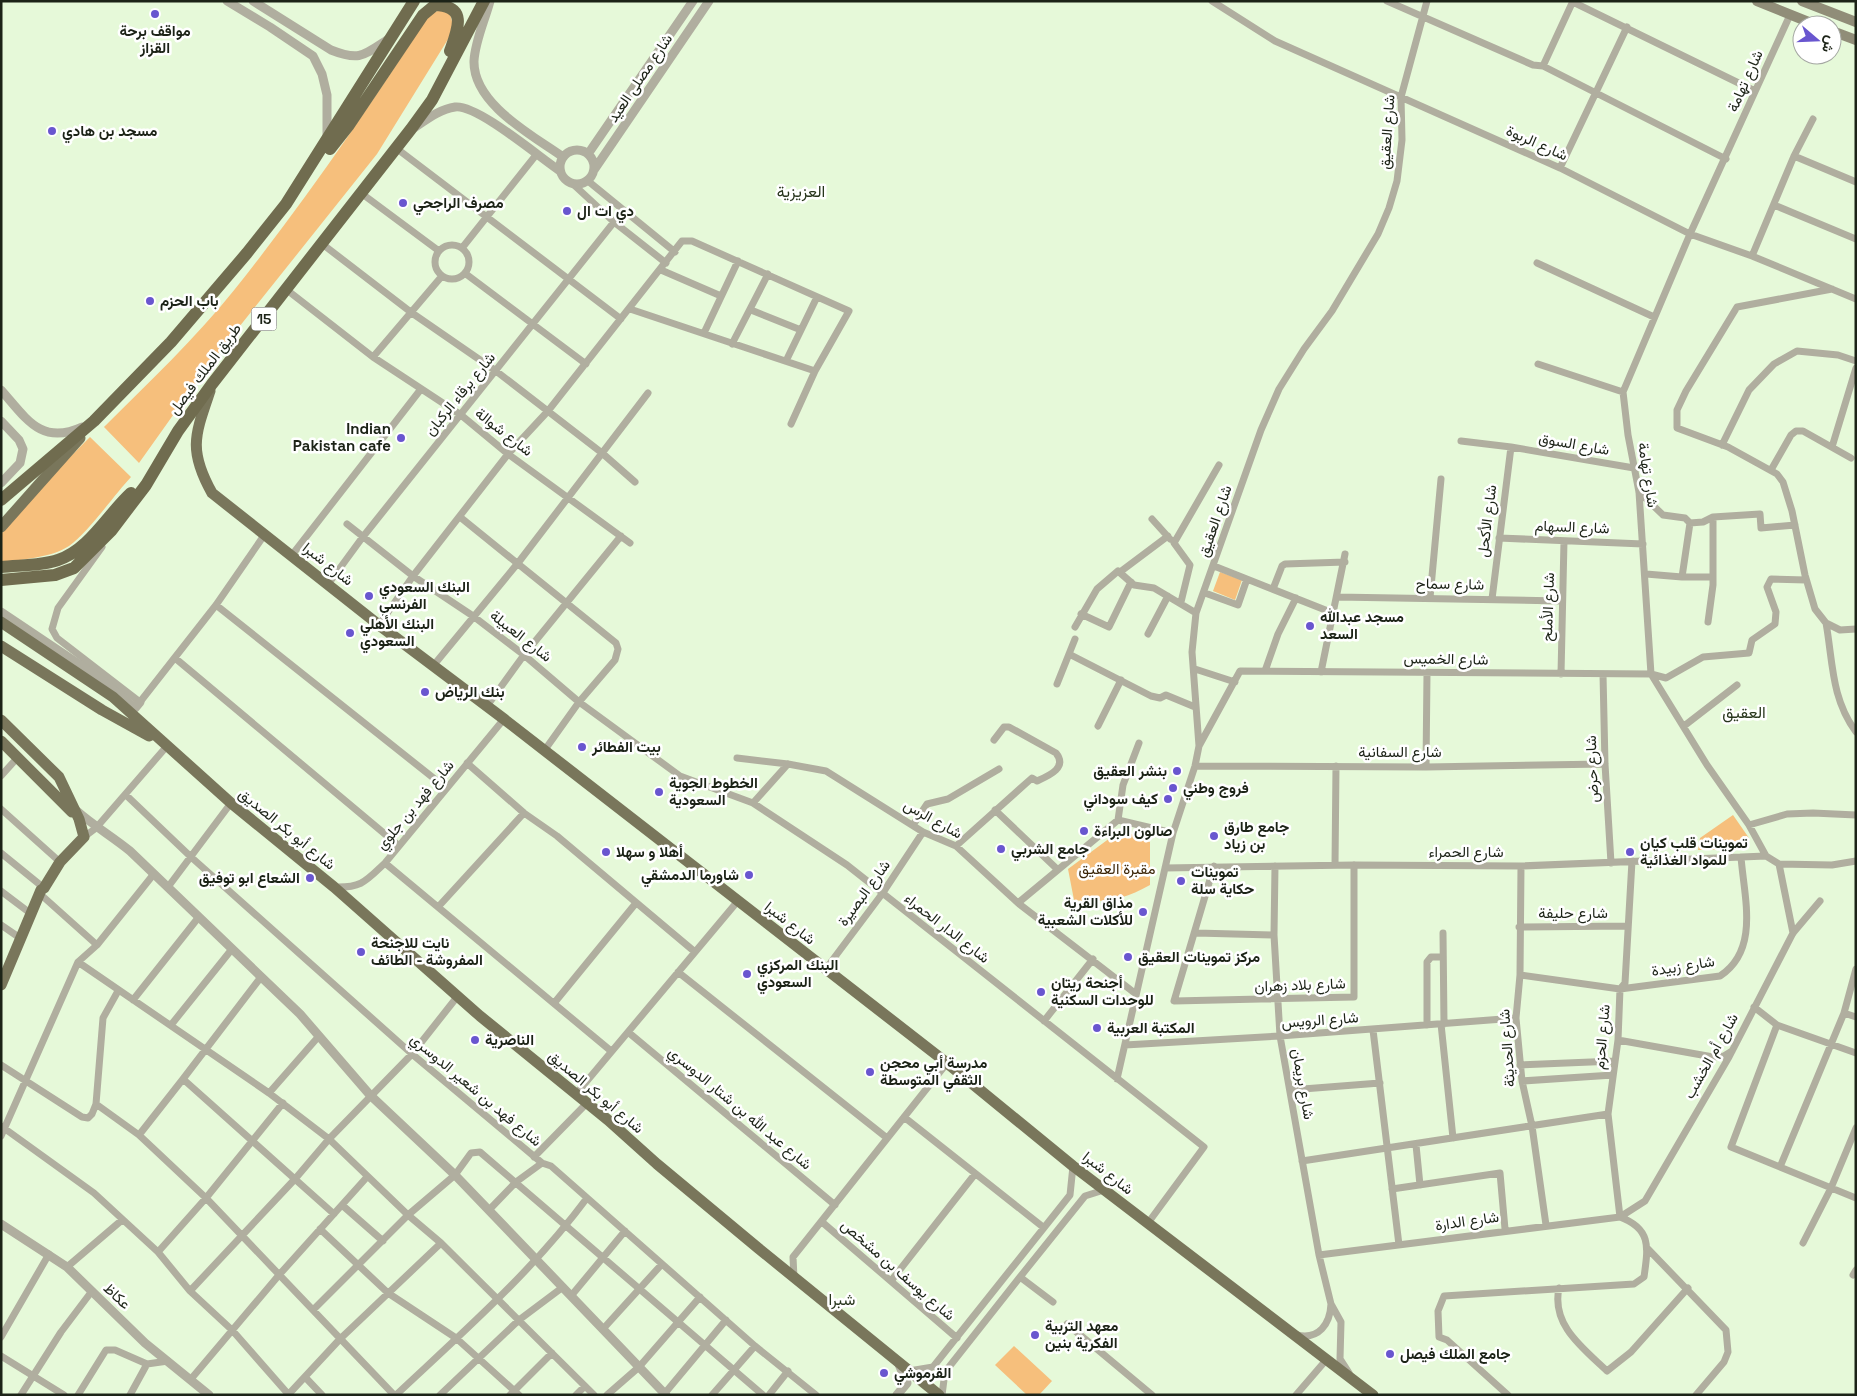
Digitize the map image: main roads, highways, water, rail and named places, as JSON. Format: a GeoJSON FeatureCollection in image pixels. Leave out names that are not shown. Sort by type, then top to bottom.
{"type":"FeatureCollection","features":[{"type":"Feature","properties":{"kind":"highway"},"geometry":{"type":"LineString","coordinates":[[286,204],[414,1]]}},
{"type":"Feature","properties":{"kind":"highway","name":"طريق الملك فيصل"},"geometry":{"type":"LineString","coordinates":[[1,580],[55,575],[74,568],[111,531],[144,488],[178,431],[212,384],[287,290],[432,100],[484,1]]}},
{"type":"Feature","properties":{"kind":"highway"},"geometry":{"type":"LineString","coordinates":[[1,502],[94,421],[175,338],[349,125],[423,14],[435,5],[443,5],[454,10],[459,18],[458,29],[432,100]]}},
{"type":"Feature","properties":{"kind":"highway"},"geometry":{"type":"LineString","coordinates":[[1,567],[58,560],[70,554],[85,543],[125,499],[133,492],[144,488]]}},
{"type":"Feature","properties":{"kind":"main road"},"geometry":{"type":"LineString","coordinates":[[1757,1],[1792,17]]}},
{"type":"Feature","properties":{"kind":"main road"},"geometry":{"type":"LineString","coordinates":[[1802,1],[1819,5],[1856,22]]}},
{"type":"Feature","properties":{"kind":"main road"},"geometry":{"type":"LineString","coordinates":[[1842,35],[1856,40]]}},
{"type":"Feature","properties":{"kind":"main road","name":"شارع شبرا"},"geometry":{"type":"LineString","coordinates":[[212,384],[197,429],[195,449],[200,471],[212,493],[329,583],[379,625],[504,719],[737,902],[947,1063],[1073,1166],[1373,1395]]}},
{"type":"Feature","properties":{"kind":"main road"},"geometry":{"type":"LineString","coordinates":[[1,527],[94,421]]}},
{"type":"Feature","properties":{"kind":"main road","name":"شارع أبو بكر الصديق"},"geometry":{"type":"LineString","coordinates":[[1,622],[113,697],[231,803],[334,887],[457,997],[576,1094],[794,1278],[908,1371],[941,1395]]}},
{"type":"Feature","properties":{"kind":"main road"},"geometry":{"type":"LineString","coordinates":[[1,646],[102,710],[167,746]]}},
{"type":"Feature","properties":{"kind":"main road"},"geometry":{"type":"LineString","coordinates":[[1,720],[59,777],[77,814],[84,837],[60,862],[42,890],[4,968],[1,985]]}},
{"type":"Feature","properties":{"kind":"main road"},"geometry":{"type":"LineString","coordinates":[[1,741],[77,814]]}},
{"type":"Feature","properties":{"kind":"place","name":"مواقف برحة القزاز"},"geometry":{"type":"Point","coordinates":[155,14]}},
{"type":"Feature","properties":{"kind":"place","name":"مسجد بن هادي"},"geometry":{"type":"Point","coordinates":[52,131]}},
{"type":"Feature","properties":{"kind":"place","name":"مصرف الراجحي"},"geometry":{"type":"Point","coordinates":[403,203]}},
{"type":"Feature","properties":{"kind":"place","name":"دي ات ال"},"geometry":{"type":"Point","coordinates":[567,211]}},
{"type":"Feature","properties":{"kind":"place","name":"باب الحزم"},"geometry":{"type":"Point","coordinates":[150,301]}},
{"type":"Feature","properties":{"kind":"place","name":"Indian Pakistan cafe"},"geometry":{"type":"Point","coordinates":[401,438]}},
{"type":"Feature","properties":{"kind":"place","name":"البنك السعودي الفرنسي"},"geometry":{"type":"Point","coordinates":[369,596]}},
{"type":"Feature","properties":{"kind":"place","name":"مسجد عبدالله السعد"},"geometry":{"type":"Point","coordinates":[1310,626]}},
{"type":"Feature","properties":{"kind":"place","name":"البنك الأهلي السعودي"},"geometry":{"type":"Point","coordinates":[350,633]}},
{"type":"Feature","properties":{"kind":"place","name":"بنك الرياض"},"geometry":{"type":"Point","coordinates":[425,692]}},
{"type":"Feature","properties":{"kind":"place","name":"بيت الفطائر"},"geometry":{"type":"Point","coordinates":[582,747]}},
{"type":"Feature","properties":{"kind":"place","name":"بنشر العقيق"},"geometry":{"type":"Point","coordinates":[1177,771]}},
{"type":"Feature","properties":{"kind":"place","name":"فروج وطني"},"geometry":{"type":"Point","coordinates":[1173,788]}},
{"type":"Feature","properties":{"kind":"place","name":"الخطوط الجوية السعودية"},"geometry":{"type":"Point","coordinates":[659,792]}},
{"type":"Feature","properties":{"kind":"place","name":"كيف سوداني"},"geometry":{"type":"Point","coordinates":[1168,799]}},
{"type":"Feature","properties":{"kind":"place","name":"صالون البراءة"},"geometry":{"type":"Point","coordinates":[1084,831]}},
{"type":"Feature","properties":{"kind":"place","name":"جامع طارق بن زياد"},"geometry":{"type":"Point","coordinates":[1214,836]}},
{"type":"Feature","properties":{"kind":"place","name":"جامع الشربي"},"geometry":{"type":"Point","coordinates":[1001,849]}},
{"type":"Feature","properties":{"kind":"place","name":"أهلا و سهلا"},"geometry":{"type":"Point","coordinates":[606,852]}},
{"type":"Feature","properties":{"kind":"place","name":"تموينات قلب كيان للمواد الغذائية"},"geometry":{"type":"Point","coordinates":[1630,852]}},
{"type":"Feature","properties":{"kind":"place","name":"شاورما الدمشقي"},"geometry":{"type":"Point","coordinates":[749,875]}},
{"type":"Feature","properties":{"kind":"place","name":"الشعاع ابو توفيق"},"geometry":{"type":"Point","coordinates":[310,878]}},
{"type":"Feature","properties":{"kind":"place","name":"تموينات حكاية سلة"},"geometry":{"type":"Point","coordinates":[1181,881]}},
{"type":"Feature","properties":{"kind":"place","name":"مذاق القرية للأكلات الشعبية"},"geometry":{"type":"Point","coordinates":[1143,912]}},
{"type":"Feature","properties":{"kind":"place","name":"نايت للاجنحة المفروشة - الطائف"},"geometry":{"type":"Point","coordinates":[361,952]}},
{"type":"Feature","properties":{"kind":"place","name":"مركز تموينات العقيق"},"geometry":{"type":"Point","coordinates":[1128,957]}},
{"type":"Feature","properties":{"kind":"place","name":"البنك المركزي السعودي"},"geometry":{"type":"Point","coordinates":[747,974]}},
{"type":"Feature","properties":{"kind":"place","name":"أجنحة ريتان للوحدات السكنية"},"geometry":{"type":"Point","coordinates":[1041,992]}},
{"type":"Feature","properties":{"kind":"place","name":"المكتبة العربية"},"geometry":{"type":"Point","coordinates":[1097,1028]}},
{"type":"Feature","properties":{"kind":"place","name":"الناصرية"},"geometry":{"type":"Point","coordinates":[475,1040]}},
{"type":"Feature","properties":{"kind":"place","name":"مدرسة أبي محجن الثقفي المتوسطة"},"geometry":{"type":"Point","coordinates":[870,1072]}},
{"type":"Feature","properties":{"kind":"place","name":"معهد التربية الفكرية بنين"},"geometry":{"type":"Point","coordinates":[1035,1335]}},
{"type":"Feature","properties":{"kind":"place","name":"جامع الملك فيصل"},"geometry":{"type":"Point","coordinates":[1390,1354]}},
{"type":"Feature","properties":{"kind":"place","name":"القرموشي"},"geometry":{"type":"Point","coordinates":[884,1373]}},
{"type":"Feature","properties":{"kind":"district","name":"العزيزية"},"geometry":{"type":"Point","coordinates":[801,191]}},
{"type":"Feature","properties":{"kind":"district","name":"العقيق"},"geometry":{"type":"Point","coordinates":[1744,712]}},
{"type":"Feature","properties":{"kind":"district","name":"شبرا"},"geometry":{"type":"Point","coordinates":[842,1299]}},
{"type":"Feature","properties":{"kind":"park label","name":"مقبرة العقيق"},"geometry":{"type":"Point","coordinates":[1117,869]}}]}
